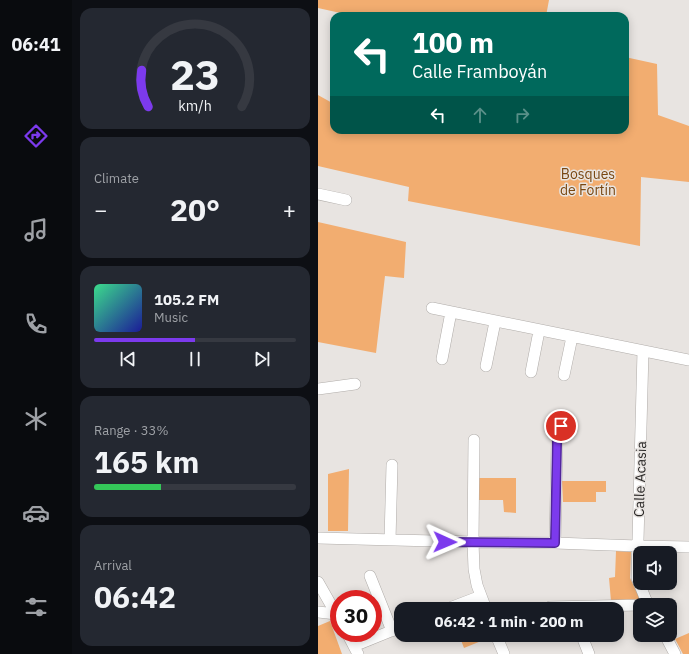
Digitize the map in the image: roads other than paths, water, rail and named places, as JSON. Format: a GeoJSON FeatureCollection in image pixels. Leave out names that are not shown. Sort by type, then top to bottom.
{"type":"FeatureCollection","features":[{"type":"Feature","properties":{"kind":"street"},"geometry":{"type":"LineString","coordinates":[[318,194],[346,200]]}},
{"type":"Feature","properties":{"kind":"street"},"geometry":{"type":"LineString","coordinates":[[432,308],[539,331],[689,360]]}},
{"type":"Feature","properties":{"kind":"street"},"geometry":{"type":"LineString","coordinates":[[442,359],[451,312]]}},
{"type":"Feature","properties":{"kind":"street"},"geometry":{"type":"LineString","coordinates":[[486,366],[495,322]]}},
{"type":"Feature","properties":{"kind":"street"},"geometry":{"type":"LineString","coordinates":[[531,372],[539,331]]}},
{"type":"Feature","properties":{"kind":"street"},"geometry":{"type":"LineString","coordinates":[[564,375],[572,337]]}},
{"type":"Feature","properties":{"kind":"street","name":"Calle Acasia"},"geometry":{"type":"LineString","coordinates":[[638,546],[643,351]]}},
{"type":"Feature","properties":{"kind":"street"},"geometry":{"type":"LineString","coordinates":[[318,389],[355,384]]}},
{"type":"Feature","properties":{"kind":"street"},"geometry":{"type":"LineString","coordinates":[[555,543],[557,442],[561,426]]}},
{"type":"Feature","properties":{"kind":"street"},"geometry":{"type":"LineString","coordinates":[[474,440],[473,542],[475,576],[483,602]]}},
{"type":"Feature","properties":{"kind":"street"},"geometry":{"type":"LineString","coordinates":[[390,540],[392,465]]}},
{"type":"Feature","properties":{"kind":"street"},"geometry":{"type":"LineString","coordinates":[[318,538],[638,546]]}},
{"type":"Feature","properties":{"kind":"street"},"geometry":{"type":"LineString","coordinates":[[677,547],[689,547]]}},
{"type":"Feature","properties":{"kind":"street"},"geometry":{"type":"LineString","coordinates":[[370,576],[394,623]]}},
{"type":"Feature","properties":{"kind":"street"},"geometry":{"type":"LineString","coordinates":[[318,582],[330,603]]}},
{"type":"Feature","properties":{"kind":"street"},"geometry":{"type":"LineString","coordinates":[[465,602],[481,596]]}},
{"type":"Feature","properties":{"kind":"street"},"geometry":{"type":"LineString","coordinates":[[318,612],[330,615]]}},
{"type":"Feature","properties":{"kind":"street"},"geometry":{"type":"LineString","coordinates":[[356,650],[394,631]]}},
{"type":"Feature","properties":{"kind":"street"},"geometry":{"type":"LineString","coordinates":[[499,642],[504,654]]}},
{"type":"Feature","properties":{"kind":"street"},"geometry":{"type":"LineString","coordinates":[[584,642],[589,654]]}},
{"type":"Feature","properties":{"kind":"street"},"geometry":{"type":"LineString","coordinates":[[669,642],[675,654]]}},
{"type":"Feature","properties":{"kind":"park label","name":"Bosques de Fortín"},"geometry":{"type":"Point","coordinates":[588,182]}}]}
